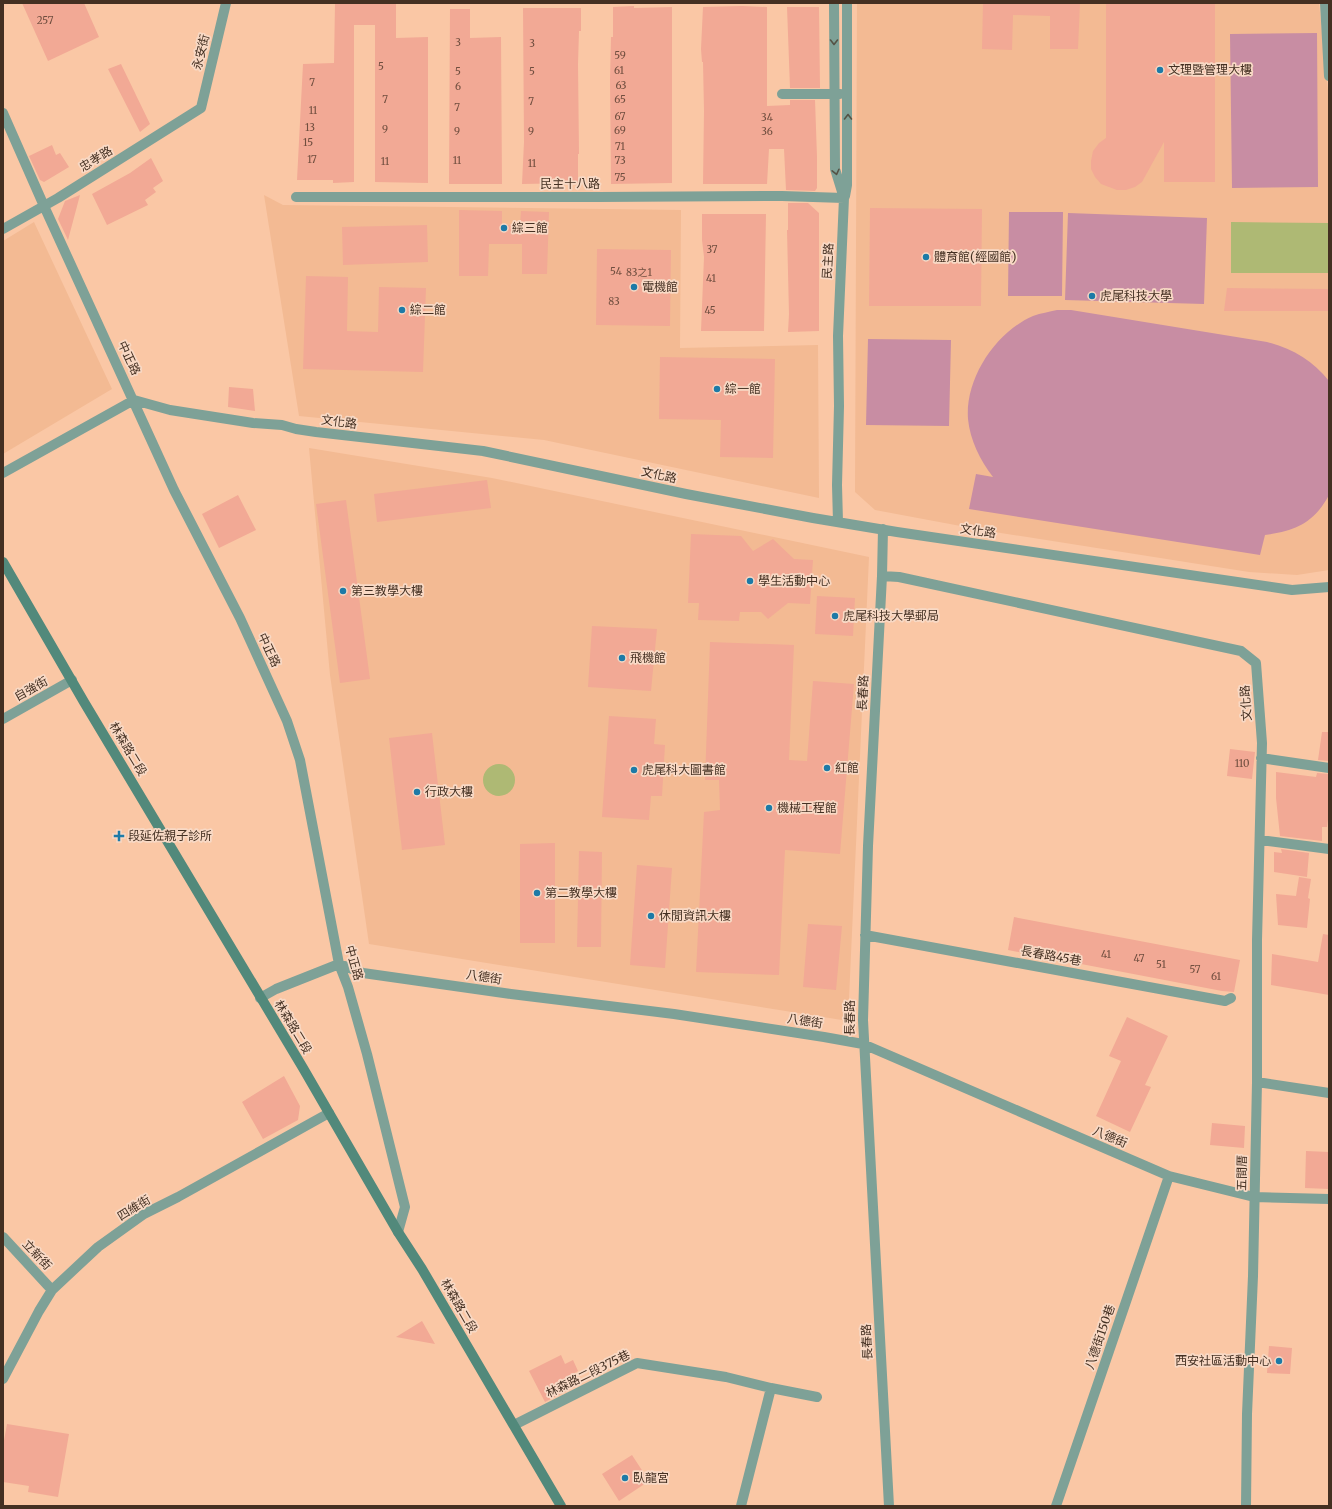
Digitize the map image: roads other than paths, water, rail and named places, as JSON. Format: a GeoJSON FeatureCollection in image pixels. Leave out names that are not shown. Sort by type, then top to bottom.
{"type":"FeatureCollection","features":[{"type":"Feature","properties":{"kind":"main road","name":"林森路二段"},"geometry":{"type":"LineString","coordinates":[[3,562],[561,1506]]}},
{"type":"Feature","properties":{"kind":"street","name":"永安街"},"geometry":{"type":"LineString","coordinates":[[201,108],[226,3]]}},
{"type":"Feature","properties":{"kind":"street","name":"民主路"},"geometry":{"type":"LineString","coordinates":[[834,3],[834,169],[844,198],[838,336],[838,522]]}},
{"type":"Feature","properties":{"kind":"street"},"geometry":{"type":"LineString","coordinates":[[844,198],[847,173],[847,3]]}},
{"type":"Feature","properties":{"kind":"street"},"geometry":{"type":"LineString","coordinates":[[1325,3],[1329,76]]}},
{"type":"Feature","properties":{"kind":"street"},"geometry":{"type":"LineString","coordinates":[[782,94],[848,93]]}},
{"type":"Feature","properties":{"kind":"street","name":"忠孝路"},"geometry":{"type":"LineString","coordinates":[[3,229],[44,206],[201,108]]}},
{"type":"Feature","properties":{"kind":"street","name":"中正路"},"geometry":{"type":"LineString","coordinates":[[3,113],[174,490],[240,618],[287,721],[300,760],[339,964],[348,987],[367,1054],[405,1207],[398,1232]]}},
{"type":"Feature","properties":{"kind":"street","name":"民主十八路"},"geometry":{"type":"LineString","coordinates":[[296,197],[782,196],[844,198]]}},
{"type":"Feature","properties":{"kind":"street"},"geometry":{"type":"LineString","coordinates":[[3,474],[134,400]]}},
{"type":"Feature","properties":{"kind":"street","name":"文化路"},"geometry":{"type":"LineString","coordinates":[[134,400],[170,410],[252,423],[282,425],[316,432],[483,452],[686,494],[882,529],[1292,590],[1329,587]]}},
{"type":"Feature","properties":{"kind":"street","name":"長春路"},"geometry":{"type":"LineString","coordinates":[[882,529],[882,576],[865,935],[863,1044],[889,1506]]}},
{"type":"Feature","properties":{"kind":"street","name":"文化路"},"geometry":{"type":"LineString","coordinates":[[882,576],[899,577],[1241,651],[1256,663],[1262,743],[1260,840]]}},
{"type":"Feature","properties":{"kind":"street","name":"自強街"},"geometry":{"type":"LineString","coordinates":[[3,719],[72,680]]}},
{"type":"Feature","properties":{"kind":"street"},"geometry":{"type":"LineString","coordinates":[[1261,758],[1329,768]]}},
{"type":"Feature","properties":{"kind":"street"},"geometry":{"type":"LineString","coordinates":[[1260,840],[1329,849]]}},
{"type":"Feature","properties":{"kind":"street","name":"五間厝"},"geometry":{"type":"LineString","coordinates":[[1246,1506],[1247,1414],[1253,1276],[1257,1082],[1257,948],[1260,840]]}},
{"type":"Feature","properties":{"kind":"street","name":"長春路45巷"},"geometry":{"type":"LineString","coordinates":[[865,935],[1225,1001],[1231,998]]}},
{"type":"Feature","properties":{"kind":"street"},"geometry":{"type":"LineString","coordinates":[[260,998],[276,989],[339,964]]}},
{"type":"Feature","properties":{"kind":"street","name":"八德街"},"geometry":{"type":"LineString","coordinates":[[339,964],[363,973],[511,994],[674,1014],[824,1036],[863,1044],[1169,1176],[1254,1197],[1329,1199]]}},
{"type":"Feature","properties":{"kind":"street"},"geometry":{"type":"LineString","coordinates":[[1257,1082],[1329,1093]]}},
{"type":"Feature","properties":{"kind":"street","name":"四維街"},"geometry":{"type":"LineString","coordinates":[[3,1379],[39,1311],[52,1290],[98,1247],[144,1214],[178,1197],[329,1113]]}},
{"type":"Feature","properties":{"kind":"street","name":"八德街150巷"},"geometry":{"type":"LineString","coordinates":[[1056,1506],[1169,1176]]}},
{"type":"Feature","properties":{"kind":"street","name":"立新街"},"geometry":{"type":"LineString","coordinates":[[3,1237],[52,1290]]}},
{"type":"Feature","properties":{"kind":"street","name":"林森路二段375巷"},"geometry":{"type":"LineString","coordinates":[[514,1425],[637,1363],[726,1377],[770,1388],[817,1397]]}},
{"type":"Feature","properties":{"kind":"street"},"geometry":{"type":"LineString","coordinates":[[741,1506],[770,1388]]}},
{"type":"Feature","properties":{"kind":"place","name":"文理暨管理大樓"},"geometry":{"type":"Point","coordinates":[1160,70]}},
{"type":"Feature","properties":{"kind":"place","name":"綜三館"},"geometry":{"type":"Point","coordinates":[504,228]}},
{"type":"Feature","properties":{"kind":"place","name":"體育館(經國館)"},"geometry":{"type":"Point","coordinates":[926,257]}},
{"type":"Feature","properties":{"kind":"place","name":"電機館"},"geometry":{"type":"Point","coordinates":[634,287]}},
{"type":"Feature","properties":{"kind":"place","name":"虎尾科技大學"},"geometry":{"type":"Point","coordinates":[1092,296]}},
{"type":"Feature","properties":{"kind":"place","name":"綜二館"},"geometry":{"type":"Point","coordinates":[402,310]}},
{"type":"Feature","properties":{"kind":"place","name":"綜一館"},"geometry":{"type":"Point","coordinates":[717,389]}},
{"type":"Feature","properties":{"kind":"place","name":"學生活動中心"},"geometry":{"type":"Point","coordinates":[750,581]}},
{"type":"Feature","properties":{"kind":"place","name":"第三教學大樓"},"geometry":{"type":"Point","coordinates":[343,591]}},
{"type":"Feature","properties":{"kind":"place","name":"虎尾科技大學郵局"},"geometry":{"type":"Point","coordinates":[835,616]}},
{"type":"Feature","properties":{"kind":"place","name":"飛機館"},"geometry":{"type":"Point","coordinates":[622,658]}},
{"type":"Feature","properties":{"kind":"place","name":"紅館"},"geometry":{"type":"Point","coordinates":[827,768]}},
{"type":"Feature","properties":{"kind":"place","name":"虎尾科大圖書館"},"geometry":{"type":"Point","coordinates":[634,770]}},
{"type":"Feature","properties":{"kind":"place","name":"行政大樓"},"geometry":{"type":"Point","coordinates":[417,792]}},
{"type":"Feature","properties":{"kind":"place","name":"機械工程館"},"geometry":{"type":"Point","coordinates":[769,808]}},
{"type":"Feature","properties":{"kind":"place","name":"段延佐親子診所"},"geometry":{"type":"Point","coordinates":[119,836]}},
{"type":"Feature","properties":{"kind":"place","name":"第二教學大樓"},"geometry":{"type":"Point","coordinates":[537,893]}},
{"type":"Feature","properties":{"kind":"place","name":"休閒資訊大樓"},"geometry":{"type":"Point","coordinates":[651,916]}},
{"type":"Feature","properties":{"kind":"place","name":"西安社區活動中心"},"geometry":{"type":"Point","coordinates":[1279,1361]}},
{"type":"Feature","properties":{"kind":"place","name":"臥龍宮"},"geometry":{"type":"Point","coordinates":[625,1478]}}]}
